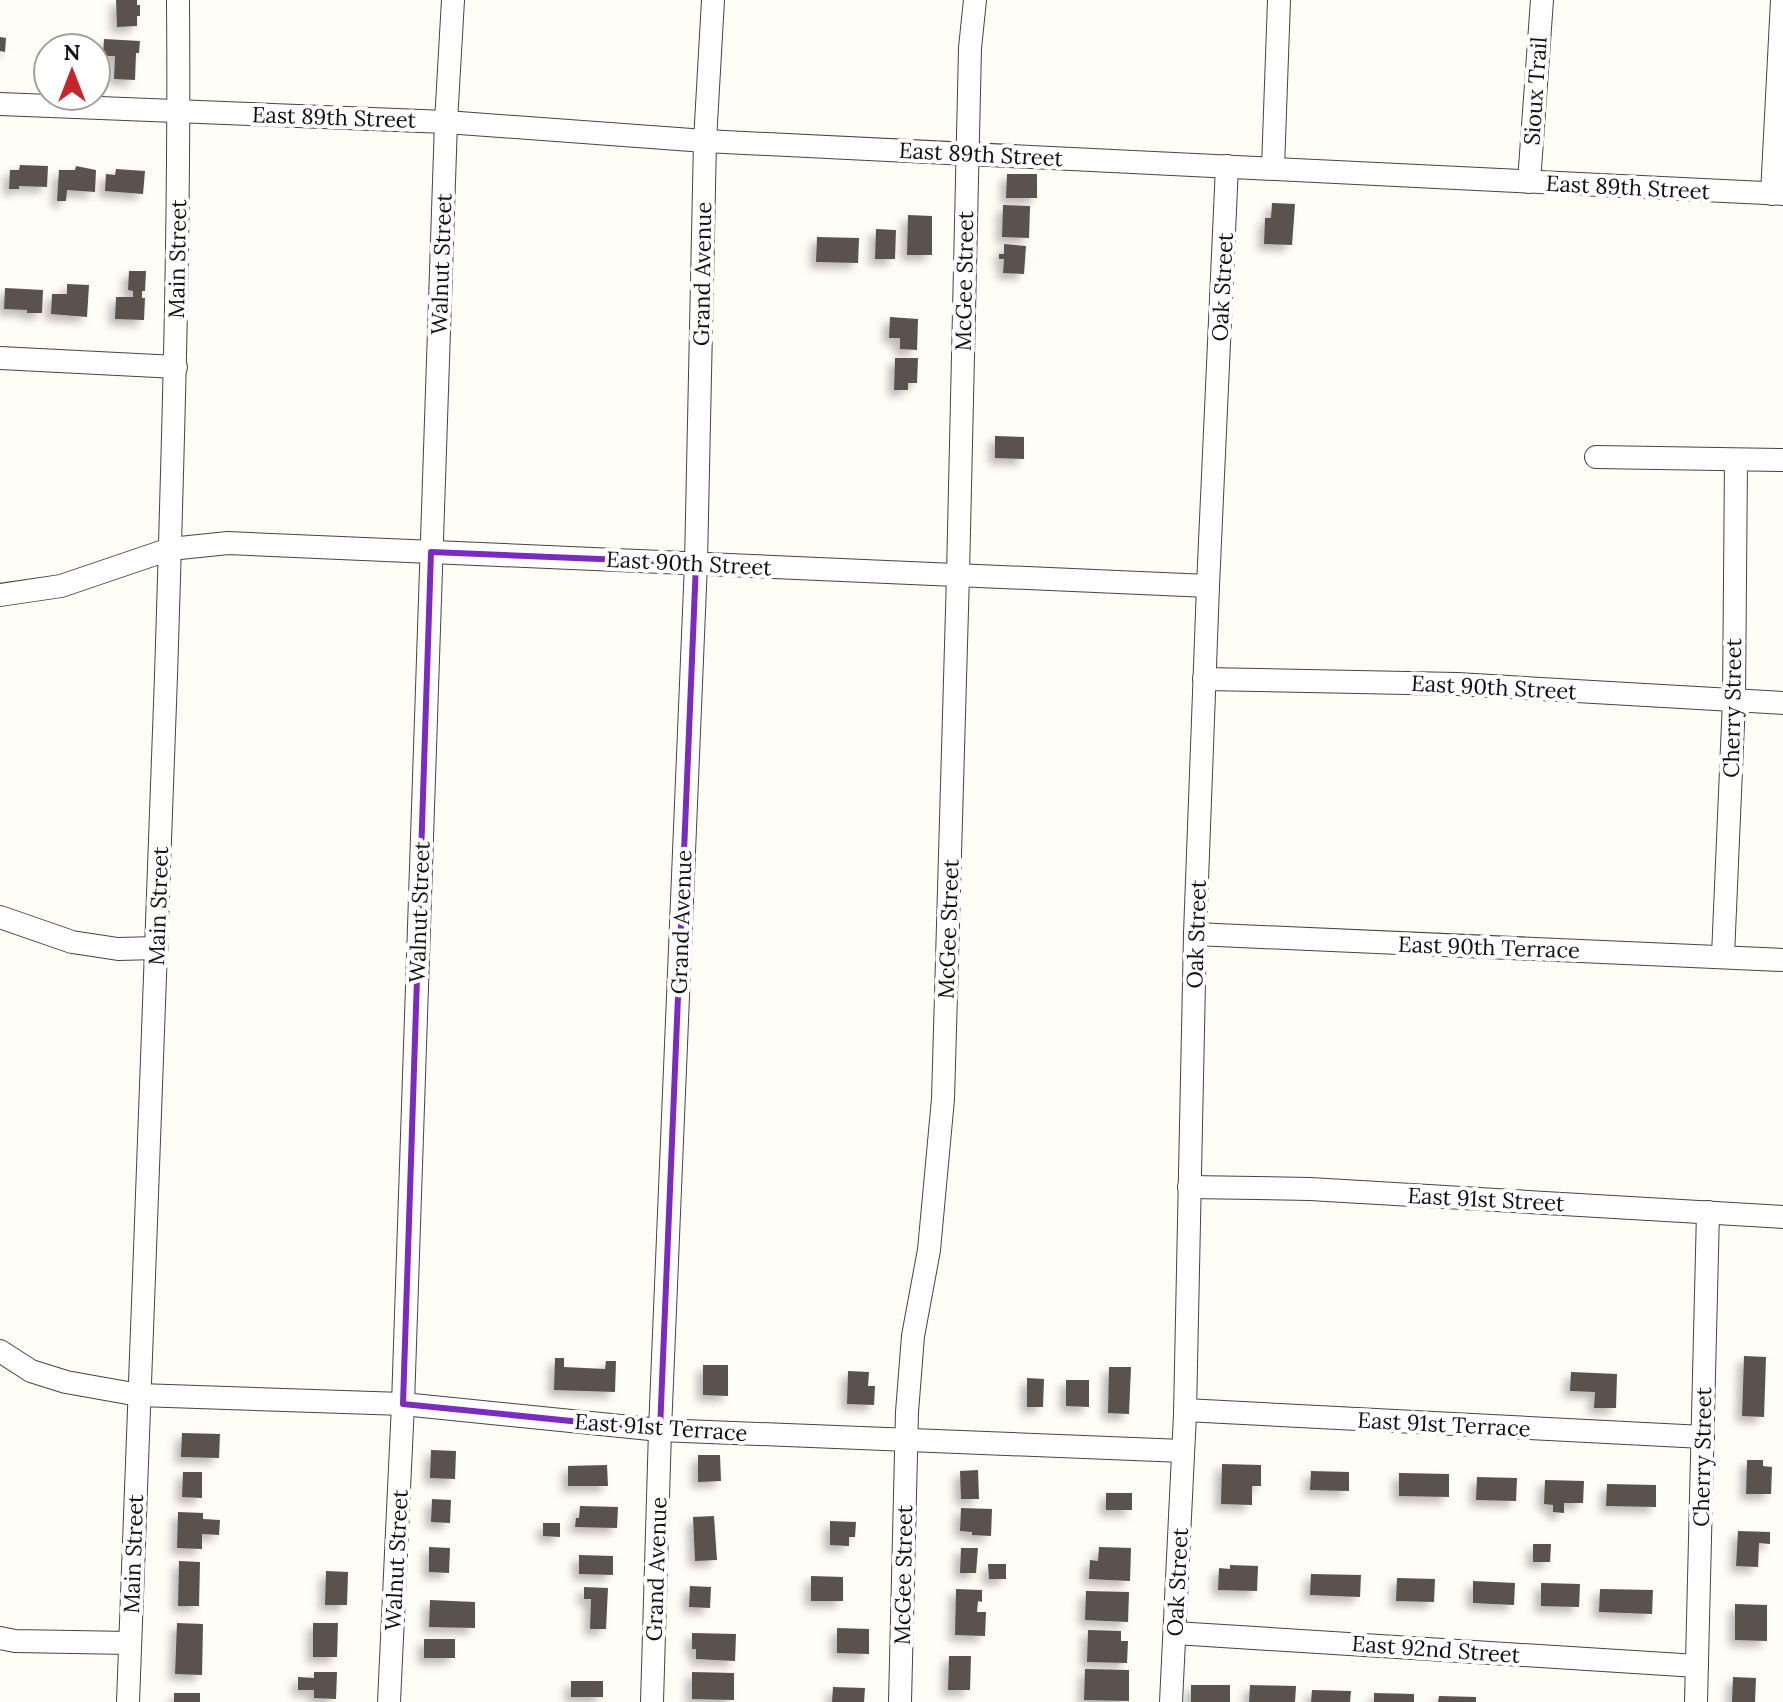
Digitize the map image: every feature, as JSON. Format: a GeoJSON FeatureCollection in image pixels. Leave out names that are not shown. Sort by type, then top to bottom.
{"type":"FeatureCollection","features":[{"type":"Feature","properties":{"kind":"street","name":"Main Street"},"geometry":{"type":"LineString","coordinates":[[128,1702],[176,367],[178,0]]}},
{"type":"Feature","properties":{"kind":"street","name":"Walnut Street"},"geometry":{"type":"LineString","coordinates":[[389,1702],[403,1404],[446,122],[453,0]]}},
{"type":"Feature","properties":{"kind":"street","name":"Grand Avenue"},"geometry":{"type":"LineString","coordinates":[[652,1702],[660,1430],[696,563],[705,141],[713,0]]}},
{"type":"Feature","properties":{"kind":"street","name":"McGee Street"},"geometry":{"type":"LineString","coordinates":[[900,1702],[907,1412],[913,1336],[929,1250],[943,1099],[970,48],[975,0]]}},
{"type":"Feature","properties":{"kind":"street"},"geometry":{"type":"LineString","coordinates":[[1273,168],[1279,0]]}},
{"type":"Feature","properties":{"kind":"street","name":"Sioux Trail"},"geometry":{"type":"LineString","coordinates":[[1529,182],[1542,0]]}},
{"type":"Feature","properties":{"kind":"street"},"geometry":{"type":"LineString","coordinates":[[1778,194],[1782,0]]}},
{"type":"Feature","properties":{"kind":"street","name":"East 89th Street"},"geometry":{"type":"LineString","coordinates":[[0,104],[446,122],[705,141],[1778,194]]}},
{"type":"Feature","properties":{"kind":"street","name":"Oak Street"},"geometry":{"type":"LineString","coordinates":[[1171,1702],[1185,1410],[1204,679],[1227,166]]}},
{"type":"Feature","properties":{"kind":"street"},"geometry":{"type":"LineString","coordinates":[[0,358],[176,367]]}},
{"type":"Feature","properties":{"kind":"street"},"geometry":{"type":"LineString","coordinates":[[1596,457],[1783,460]]}},
{"type":"Feature","properties":{"kind":"street","name":"Cherry Street"},"geometry":{"type":"LineString","coordinates":[[1723,956],[1734,700],[1736,460]]}},
{"type":"Feature","properties":{"kind":"street","name":"East 90th Street"},"geometry":{"type":"LineString","coordinates":[[0,595],[61,586],[170,549],[228,543],[1208,586]]}},
{"type":"Feature","properties":{"kind":"street","name":"East 90th Street"},"geometry":{"type":"LineString","coordinates":[[1204,679],[1457,684],[1783,703]]}},
{"type":"Feature","properties":{"kind":"street"},"geometry":{"type":"LineString","coordinates":[[0,917],[72,942],[118,949],[157,948]]}},
{"type":"Feature","properties":{"kind":"street","name":"East 90th Terrace"},"geometry":{"type":"LineString","coordinates":[[1195,934],[1783,960]]}},
{"type":"Feature","properties":{"kind":"street","name":"East 91st Street"},"geometry":{"type":"LineString","coordinates":[[1189,1187],[1310,1189],[1783,1217]]}},
{"type":"Feature","properties":{"kind":"street","name":"Cherry Street"},"geometry":{"type":"LineString","coordinates":[[1696,1702],[1708,1212]]}},
{"type":"Feature","properties":{"kind":"street","name":"East 91st Terrace"},"geometry":{"type":"LineString","coordinates":[[0,1351],[31,1371],[66,1382],[139,1395],[403,1404],[660,1430],[1183,1451]]}},
{"type":"Feature","properties":{"kind":"street","name":"East 91st Terrace"},"geometry":{"type":"LineString","coordinates":[[1185,1410],[1703,1437]]}},
{"type":"Feature","properties":{"kind":"street","name":"East 92nd Street"},"geometry":{"type":"LineString","coordinates":[[1175,1633],[1697,1666]]}},
{"type":"Feature","properties":{"kind":"street"},"geometry":{"type":"LineString","coordinates":[[0,1638],[15,1641],[130,1643]]}},
{"type":"Feature","properties":{"kind":"highlighted area"},"geometry":{"type":"Polygon","coordinates":[[[431,552],[696,563],[660,1430],[403,1404],[431,552]]]}},
{"type":"Feature","properties":{"kind":"building"},"geometry":{"type":"Polygon","coordinates":[[[116,0],[137,0],[140,16],[137,16],[137,26],[117,27],[116,0]]]}},
{"type":"Feature","properties":{"kind":"building"},"geometry":{"type":"Polygon","coordinates":[[[0,37],[6,38],[5,52],[0,51],[0,37]]]}},
{"type":"Feature","properties":{"kind":"building"},"geometry":{"type":"Polygon","coordinates":[[[112,39],[140,41],[139,53],[136,53],[135,80],[114,79],[115,56],[112,56],[112,39]]]}},
{"type":"Feature","properties":{"kind":"building"},"geometry":{"type":"Polygon","coordinates":[[[20,165],[48,166],[47,187],[19,186],[19,189],[9,189],[10,170],[19,170],[20,165]]]}},
{"type":"Feature","properties":{"kind":"building"},"geometry":{"type":"Polygon","coordinates":[[[76,166],[96,170],[95,192],[67,190],[66,201],[57,201],[59,170],[75,170],[76,166]]]}},
{"type":"Feature","properties":{"kind":"building"},"geometry":{"type":"Polygon","coordinates":[[[116,169],[145,171],[143,194],[105,191],[106,174],[115,175],[116,169]]]}},
{"type":"Feature","properties":{"kind":"building"},"geometry":{"type":"Polygon","coordinates":[[[1007,174],[1037,174],[1037,198],[1006,198],[1007,174]]]}},
{"type":"Feature","properties":{"kind":"building"},"geometry":{"type":"Polygon","coordinates":[[[1272,203],[1295,204],[1292,245],[1264,244],[1265,218],[1271,218],[1272,203]]]}},
{"type":"Feature","properties":{"kind":"building"},"geometry":{"type":"Polygon","coordinates":[[[1003,205],[1030,206],[1029,238],[1002,237],[1003,205]]]}},
{"type":"Feature","properties":{"kind":"building"},"geometry":{"type":"Polygon","coordinates":[[[908,215],[932,216],[932,255],[907,255],[908,215]]]}},
{"type":"Feature","properties":{"kind":"building"},"geometry":{"type":"Polygon","coordinates":[[[876,229],[896,230],[895,259],[875,259],[876,229]]]}},
{"type":"Feature","properties":{"kind":"building"},"geometry":{"type":"Polygon","coordinates":[[[817,237],[859,238],[858,263],[816,262],[817,237]]]}},
{"type":"Feature","properties":{"kind":"building"},"geometry":{"type":"Polygon","coordinates":[[[1004,244],[1026,246],[1024,274],[1003,273],[1004,259],[999,259],[999,254],[1004,254],[1004,244]]]}},
{"type":"Feature","properties":{"kind":"building"},"geometry":{"type":"Polygon","coordinates":[[[129,271],[146,271],[145,291],[142,291],[142,298],[145,298],[144,320],[115,319],[116,297],[133,297],[133,291],[128,290],[129,271]]]}},
{"type":"Feature","properties":{"kind":"building"},"geometry":{"type":"Polygon","coordinates":[[[67,284],[89,285],[87,317],[51,314],[52,294],[67,294],[67,284]]]}},
{"type":"Feature","properties":{"kind":"building"},"geometry":{"type":"Polygon","coordinates":[[[5,288],[43,290],[42,313],[4,309],[5,288]]]}},
{"type":"Feature","properties":{"kind":"building"},"geometry":{"type":"Polygon","coordinates":[[[890,317],[918,319],[917,350],[900,349],[900,338],[889,338],[890,317]]]}},
{"type":"Feature","properties":{"kind":"building"},"geometry":{"type":"Polygon","coordinates":[[[895,358],[918,358],[917,383],[908,383],[908,390],[894,390],[895,358]]]}},
{"type":"Feature","properties":{"kind":"building"},"geometry":{"type":"Polygon","coordinates":[[[995,436],[1024,437],[1024,459],[995,458],[995,436]]]}},
{"type":"Feature","properties":{"kind":"building"},"geometry":{"type":"Polygon","coordinates":[[[1744,1356],[1766,1357],[1764,1417],[1742,1416],[1744,1356]]]}},
{"type":"Feature","properties":{"kind":"building"},"geometry":{"type":"Polygon","coordinates":[[[555,1358],[564,1358],[564,1367],[605,1369],[606,1361],[616,1361],[615,1392],[554,1390],[555,1358]]]}},
{"type":"Feature","properties":{"kind":"building"},"geometry":{"type":"Polygon","coordinates":[[[703,1365],[728,1365],[728,1396],[703,1395],[703,1365]]]}},
{"type":"Feature","properties":{"kind":"building"},"geometry":{"type":"Polygon","coordinates":[[[1109,1367],[1131,1367],[1129,1414],[1108,1413],[1109,1367]]]}},
{"type":"Feature","properties":{"kind":"building"},"geometry":{"type":"Polygon","coordinates":[[[848,1371],[869,1372],[868,1386],[875,1386],[874,1405],[847,1404],[848,1371]]]}},
{"type":"Feature","properties":{"kind":"building"},"geometry":{"type":"Polygon","coordinates":[[[1571,1372],[1617,1374],[1616,1408],[1594,1408],[1595,1392],[1570,1391],[1571,1372]]]}},
{"type":"Feature","properties":{"kind":"building"},"geometry":{"type":"Polygon","coordinates":[[[1027,1378],[1044,1379],[1043,1407],[1027,1407],[1027,1378]]]}},
{"type":"Feature","properties":{"kind":"building"},"geometry":{"type":"Polygon","coordinates":[[[1066,1380],[1089,1380],[1089,1407],[1066,1406],[1066,1380]]]}},
{"type":"Feature","properties":{"kind":"building"},"geometry":{"type":"Polygon","coordinates":[[[182,1433],[220,1434],[219,1458],[181,1457],[182,1433]]]}},
{"type":"Feature","properties":{"kind":"building"},"geometry":{"type":"Polygon","coordinates":[[[431,1450],[456,1451],[455,1479],[430,1478],[431,1450]]]}},
{"type":"Feature","properties":{"kind":"building"},"geometry":{"type":"Polygon","coordinates":[[[698,1455],[720,1455],[721,1481],[698,1482],[698,1455]]]}},
{"type":"Feature","properties":{"kind":"building"},"geometry":{"type":"Polygon","coordinates":[[[1747,1460],[1763,1460],[1763,1466],[1772,1467],[1771,1494],[1746,1494],[1747,1460]]]}},
{"type":"Feature","properties":{"kind":"building"},"geometry":{"type":"Polygon","coordinates":[[[1222,1464],[1261,1465],[1261,1486],[1252,1486],[1252,1505],[1221,1504],[1222,1464]]]}},
{"type":"Feature","properties":{"kind":"building"},"geometry":{"type":"Polygon","coordinates":[[[607,1465],[608,1486],[568,1486],[568,1466],[607,1465]]]}},
{"type":"Feature","properties":{"kind":"building"},"geometry":{"type":"Polygon","coordinates":[[[978,1470],[979,1499],[961,1499],[960,1471],[978,1470]]]}},
{"type":"Feature","properties":{"kind":"building"},"geometry":{"type":"Polygon","coordinates":[[[1311,1471],[1349,1472],[1349,1491],[1310,1490],[1311,1471]]]}},
{"type":"Feature","properties":{"kind":"building"},"geometry":{"type":"Polygon","coordinates":[[[183,1472],[202,1472],[202,1498],[182,1497],[183,1472]]]}},
{"type":"Feature","properties":{"kind":"building"},"geometry":{"type":"Polygon","coordinates":[[[1399,1473],[1449,1474],[1449,1497],[1399,1496],[1399,1473]]]}},
{"type":"Feature","properties":{"kind":"building"},"geometry":{"type":"Polygon","coordinates":[[[1477,1477],[1517,1478],[1516,1501],[1476,1500],[1477,1477]]]}},
{"type":"Feature","properties":{"kind":"building"},"geometry":{"type":"Polygon","coordinates":[[[1545,1480],[1584,1481],[1583,1503],[1564,1503],[1564,1513],[1553,1512],[1553,1505],[1544,1504],[1545,1480]]]}},
{"type":"Feature","properties":{"kind":"building"},"geometry":{"type":"Polygon","coordinates":[[[1607,1484],[1656,1485],[1656,1507],[1606,1506],[1607,1484]]]}},
{"type":"Feature","properties":{"kind":"building"},"geometry":{"type":"Polygon","coordinates":[[[1106,1493],[1132,1493],[1132,1510],[1106,1510],[1106,1493]]]}},
{"type":"Feature","properties":{"kind":"building"},"geometry":{"type":"Polygon","coordinates":[[[432,1499],[451,1500],[450,1523],[431,1522],[432,1499]]]}},
{"type":"Feature","properties":{"kind":"building"},"geometry":{"type":"Polygon","coordinates":[[[580,1506],[618,1507],[617,1528],[575,1527],[580,1506]]]}},
{"type":"Feature","properties":{"kind":"building"},"geometry":{"type":"Polygon","coordinates":[[[961,1508],[992,1509],[991,1536],[960,1531],[961,1508]]]}},
{"type":"Feature","properties":{"kind":"building"},"geometry":{"type":"Polygon","coordinates":[[[178,1512],[203,1513],[203,1519],[220,1520],[219,1535],[202,1534],[202,1549],[177,1548],[178,1512]]]}},
{"type":"Feature","properties":{"kind":"building"},"geometry":{"type":"Polygon","coordinates":[[[714,1516],[717,1560],[695,1561],[693,1517],[714,1516]]]}},
{"type":"Feature","properties":{"kind":"building"},"geometry":{"type":"Polygon","coordinates":[[[830,1521],[856,1522],[855,1537],[849,1537],[849,1546],[830,1545],[830,1521]]]}},
{"type":"Feature","properties":{"kind":"building"},"geometry":{"type":"Polygon","coordinates":[[[543,1523],[560,1523],[560,1537],[543,1536],[543,1523]]]}},
{"type":"Feature","properties":{"kind":"building"},"geometry":{"type":"Polygon","coordinates":[[[1738,1531],[1770,1532],[1770,1544],[1759,1543],[1758,1567],[1736,1566],[1738,1531]]]}},
{"type":"Feature","properties":{"kind":"building"},"geometry":{"type":"Polygon","coordinates":[[[1533,1544],[1551,1544],[1550,1562],[1533,1562],[1533,1544]]]}},
{"type":"Feature","properties":{"kind":"building"},"geometry":{"type":"Polygon","coordinates":[[[429,1547],[450,1548],[449,1573],[429,1572],[429,1547]]]}},
{"type":"Feature","properties":{"kind":"building"},"geometry":{"type":"Polygon","coordinates":[[[1099,1547],[1131,1548],[1130,1581],[1089,1579],[1090,1560],[1098,1561],[1099,1547]]]}},
{"type":"Feature","properties":{"kind":"building"},"geometry":{"type":"Polygon","coordinates":[[[961,1548],[978,1548],[976,1573],[960,1573],[961,1548]]]}},
{"type":"Feature","properties":{"kind":"building"},"geometry":{"type":"Polygon","coordinates":[[[579,1555],[613,1556],[613,1575],[579,1574],[579,1555]]]}},
{"type":"Feature","properties":{"kind":"building"},"geometry":{"type":"Polygon","coordinates":[[[179,1561],[200,1562],[199,1606],[178,1606],[179,1561]]]}},
{"type":"Feature","properties":{"kind":"building"},"geometry":{"type":"Polygon","coordinates":[[[988,1564],[1006,1564],[1006,1579],[989,1579],[988,1564]]]}},
{"type":"Feature","properties":{"kind":"building"},"geometry":{"type":"Polygon","coordinates":[[[1230,1565],[1258,1566],[1257,1591],[1218,1590],[1219,1568],[1230,1569],[1230,1565]]]}},
{"type":"Feature","properties":{"kind":"building"},"geometry":{"type":"Polygon","coordinates":[[[326,1571],[348,1572],[347,1605],[325,1605],[326,1571]]]}},
{"type":"Feature","properties":{"kind":"building"},"geometry":{"type":"Polygon","coordinates":[[[1311,1574],[1361,1575],[1360,1597],[1310,1595],[1311,1574]]]}},
{"type":"Feature","properties":{"kind":"building"},"geometry":{"type":"Polygon","coordinates":[[[811,1576],[843,1577],[843,1601],[811,1601],[811,1576]]]}},
{"type":"Feature","properties":{"kind":"building"},"geometry":{"type":"Polygon","coordinates":[[[1397,1578],[1435,1579],[1434,1602],[1396,1601],[1397,1578]]]}},
{"type":"Feature","properties":{"kind":"building"},"geometry":{"type":"Polygon","coordinates":[[[1473,1581],[1515,1583],[1514,1605],[1473,1603],[1473,1581]]]}},
{"type":"Feature","properties":{"kind":"building"},"geometry":{"type":"Polygon","coordinates":[[[1541,1583],[1580,1584],[1579,1607],[1541,1606],[1541,1583]]]}},
{"type":"Feature","properties":{"kind":"building"},"geometry":{"type":"Polygon","coordinates":[[[690,1586],[711,1587],[710,1608],[689,1607],[690,1586]]]}},
{"type":"Feature","properties":{"kind":"building"},"geometry":{"type":"Polygon","coordinates":[[[584,1587],[608,1588],[606,1629],[590,1629],[591,1599],[584,1599],[584,1587]]]}},
{"type":"Feature","properties":{"kind":"building"},"geometry":{"type":"Polygon","coordinates":[[[956,1589],[982,1590],[982,1602],[978,1601],[977,1612],[986,1612],[985,1636],[955,1635],[956,1589]]]}},
{"type":"Feature","properties":{"kind":"building"},"geometry":{"type":"Polygon","coordinates":[[[1600,1589],[1653,1590],[1652,1614],[1599,1612],[1600,1589]]]}},
{"type":"Feature","properties":{"kind":"building"},"geometry":{"type":"Polygon","coordinates":[[[1086,1591],[1129,1592],[1128,1622],[1085,1620],[1086,1591]]]}},
{"type":"Feature","properties":{"kind":"building"},"geometry":{"type":"Polygon","coordinates":[[[430,1600],[475,1602],[475,1628],[429,1627],[430,1600]]]}},
{"type":"Feature","properties":{"kind":"building"},"geometry":{"type":"Polygon","coordinates":[[[1735,1604],[1767,1605],[1767,1641],[1735,1640],[1735,1604]]]}},
{"type":"Feature","properties":{"kind":"building"},"geometry":{"type":"Polygon","coordinates":[[[177,1623],[203,1624],[202,1675],[175,1674],[177,1623]]]}},
{"type":"Feature","properties":{"kind":"building"},"geometry":{"type":"Polygon","coordinates":[[[313,1623],[338,1623],[337,1657],[313,1657],[313,1623]]]}},
{"type":"Feature","properties":{"kind":"building"},"geometry":{"type":"Polygon","coordinates":[[[837,1628],[869,1629],[869,1654],[837,1653],[837,1628]]]}},
{"type":"Feature","properties":{"kind":"building"},"geometry":{"type":"Polygon","coordinates":[[[1088,1630],[1121,1631],[1121,1641],[1128,1641],[1127,1663],[1087,1662],[1088,1630]]]}},
{"type":"Feature","properties":{"kind":"building"},"geometry":{"type":"Polygon","coordinates":[[[692,1633],[736,1634],[735,1661],[696,1659],[696,1649],[692,1649],[692,1633]]]}},
{"type":"Feature","properties":{"kind":"building"},"geometry":{"type":"Polygon","coordinates":[[[424,1639],[455,1639],[455,1658],[424,1658],[424,1639]]]}},
{"type":"Feature","properties":{"kind":"building"},"geometry":{"type":"Polygon","coordinates":[[[949,1656],[971,1656],[970,1690],[948,1690],[949,1656]]]}},
{"type":"Feature","properties":{"kind":"building"},"geometry":{"type":"Polygon","coordinates":[[[1085,1669],[1129,1670],[1129,1701],[1084,1700],[1085,1669]]]}},
{"type":"Feature","properties":{"kind":"building"},"geometry":{"type":"Polygon","coordinates":[[[314,1672],[337,1672],[336,1699],[314,1698],[314,1690],[298,1690],[298,1677],[314,1678],[314,1672]]]}},
{"type":"Feature","properties":{"kind":"building"},"geometry":{"type":"Polygon","coordinates":[[[692,1672],[734,1673],[734,1700],[692,1699],[692,1672]]]}},
{"type":"Feature","properties":{"kind":"building"},"geometry":{"type":"Polygon","coordinates":[[[1733,1677],[1756,1678],[1755,1702],[1732,1702],[1733,1677]]]}},
{"type":"Feature","properties":{"kind":"building"},"geometry":{"type":"Polygon","coordinates":[[[571,1681],[603,1681],[603,1697],[571,1697],[571,1681]]]}},
{"type":"Feature","properties":{"kind":"building"},"geometry":{"type":"Polygon","coordinates":[[[1191,1685],[1230,1685],[1230,1702],[1191,1702],[1191,1685]]]}},
{"type":"Feature","properties":{"kind":"building"},"geometry":{"type":"Polygon","coordinates":[[[1250,1685],[1296,1686],[1295,1702],[1249,1702],[1250,1685]]]}},
{"type":"Feature","properties":{"kind":"building"},"geometry":{"type":"Polygon","coordinates":[[[833,1687],[865,1688],[864,1702],[832,1702],[833,1687]]]}},
{"type":"Feature","properties":{"kind":"building"},"geometry":{"type":"Polygon","coordinates":[[[1312,1690],[1351,1691],[1350,1702],[1311,1702],[1312,1690]]]}},
{"type":"Feature","properties":{"kind":"building"},"geometry":{"type":"Polygon","coordinates":[[[174,1693],[200,1693],[200,1702],[174,1702],[174,1693]]]}},
{"type":"Feature","properties":{"kind":"building"},"geometry":{"type":"Polygon","coordinates":[[[1374,1693],[1414,1694],[1414,1702],[1374,1702],[1374,1693]]]}},
{"type":"Feature","properties":{"kind":"building"},"geometry":{"type":"Polygon","coordinates":[[[1439,1696],[1476,1697],[1476,1702],[1438,1702],[1439,1696]]]}}]}
